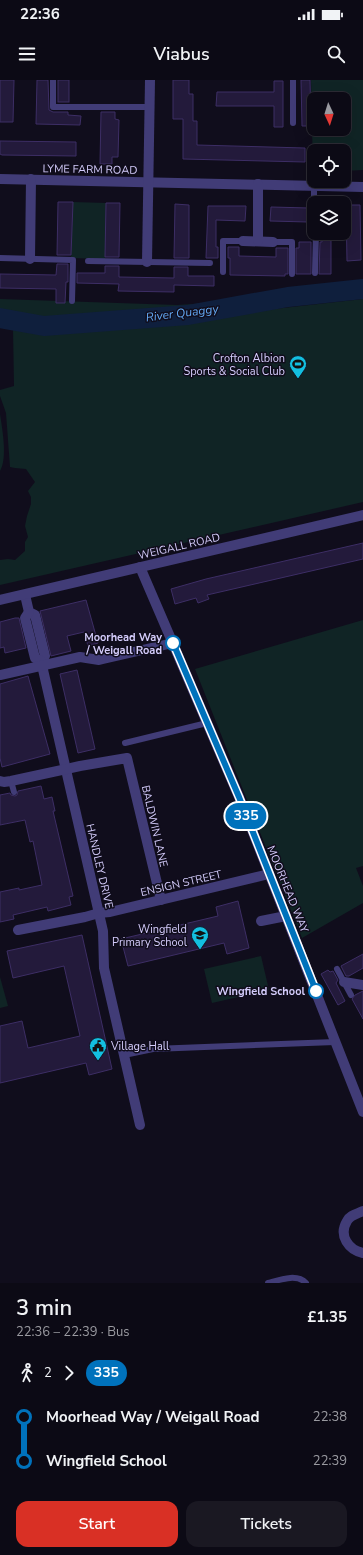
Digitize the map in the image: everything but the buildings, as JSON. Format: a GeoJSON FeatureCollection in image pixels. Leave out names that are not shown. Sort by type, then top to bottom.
{"type":"FeatureCollection","features":[{"type":"Feature","properties":{"kind":"street"},"geometry":{"type":"LineString","coordinates":[[149,182],[150,80]]}},
{"type":"Feature","properties":{"kind":"street","name":"LYME FARM ROAD"},"geometry":{"type":"LineString","coordinates":[[0,179],[307,186]]}},
{"type":"Feature","properties":{"kind":"street","name":"LYME FARM ROAD"},"geometry":{"type":"LineString","coordinates":[[30,259],[31,179]]}},
{"type":"Feature","properties":{"kind":"street","name":"LYME FARM ROAD"},"geometry":{"type":"LineString","coordinates":[[147,262],[149,182]]}},
{"type":"Feature","properties":{"kind":"street"},"geometry":{"type":"LineString","coordinates":[[258,184],[258,241]]}},
{"type":"Feature","properties":{"kind":"street","name":"LYME FARM ROAD"},"geometry":{"type":"LineString","coordinates":[[351,187],[363,187]]}},
{"type":"Feature","properties":{"kind":"street"},"geometry":{"type":"LineString","coordinates":[[243,241],[273,242]]}},
{"type":"Feature","properties":{"kind":"street","name":"WEIGALL ROAD"},"geometry":{"type":"LineString","coordinates":[[0,600],[363,515]]}},
{"type":"Feature","properties":{"kind":"street","name":"MOORHEAD WAY"},"geometry":{"type":"LineString","coordinates":[[140,567],[239,797],[363,1112]]}},
{"type":"Feature","properties":{"kind":"street","name":"HANDLEY DRIVE"},"geometry":{"type":"LineString","coordinates":[[25,595],[29,612],[25,618],[35,658],[42,663],[99,913],[104,938],[104,968],[140,1125]]}},
{"type":"Feature","properties":{"kind":"street"},"geometry":{"type":"LineString","coordinates":[[0,675],[42,663],[80,657],[103,660],[173,643]]}},
{"type":"Feature","properties":{"kind":"street","name":"BALDWIN LANE"},"geometry":{"type":"LineString","coordinates":[[66,769],[127,758],[161,900]]}},
{"type":"Feature","properties":{"kind":"street"},"geometry":{"type":"LineString","coordinates":[[0,781],[11,781],[66,769]]}},
{"type":"Feature","properties":{"kind":"street","name":"ENSIGN STREET"},"geometry":{"type":"LineString","coordinates":[[18,930],[85,918],[99,913],[110,912],[269,874]]}},
{"type":"Feature","properties":{"kind":"street"},"geometry":{"type":"LineString","coordinates":[[260,921],[286,916]]}},
{"type":"Feature","properties":{"kind":"street"},"geometry":{"type":"LineString","coordinates":[[344,982],[363,985]]}},
{"type":"Feature","properties":{"kind":"street"},"geometry":{"type":"LineString","coordinates":[[363,1211],[353,1215],[347,1220],[344,1227],[344,1235],[350,1248],[356,1252],[363,1253]]}},
{"type":"Feature","properties":{"kind":"lane"},"geometry":{"type":"LineString","coordinates":[[53,80],[53,107],[149,108]]}},
{"type":"Feature","properties":{"kind":"lane"},"geometry":{"type":"LineString","coordinates":[[293,80],[293,124]]}},
{"type":"Feature","properties":{"kind":"lane"},"geometry":{"type":"LineString","coordinates":[[315,273],[316,240]]}},
{"type":"Feature","properties":{"kind":"lane"},"geometry":{"type":"LineString","coordinates":[[222,272],[223,241],[243,241]]}},
{"type":"Feature","properties":{"kind":"lane"},"geometry":{"type":"LineString","coordinates":[[273,242],[292,242],[292,274]]}},
{"type":"Feature","properties":{"kind":"lane"},"geometry":{"type":"LineString","coordinates":[[0,258],[73,260],[72,301]]}},
{"type":"Feature","properties":{"kind":"lane"},"geometry":{"type":"LineString","coordinates":[[88,261],[210,263]]}},
{"type":"Feature","properties":{"kind":"lane"},"geometry":{"type":"LineString","coordinates":[[124,743],[207,722]]}},
{"type":"Feature","properties":{"kind":"lane"},"geometry":{"type":"LineString","coordinates":[[11,781],[14,792]]}},
{"type":"Feature","properties":{"kind":"lane"},"geometry":{"type":"LineString","coordinates":[[337,969],[351,995]]}},
{"type":"Feature","properties":{"kind":"lane"},"geometry":{"type":"LineString","coordinates":[[124,1055],[153,1049],[336,1042]]}},
{"type":"Feature","properties":{"kind":"lane"},"geometry":{"type":"LineString","coordinates":[[268,1283],[288,1278],[297,1278],[305,1281],[306,1283]]}},
{"type":"Feature","properties":{"kind":"green space"},"geometry":{"type":"Polygon","coordinates":[[[311,80],[363,80],[363,170],[351,171],[351,144],[312,144],[312,136],[351,136],[351,92],[311,92],[311,80]]]}},
{"type":"Feature","properties":{"kind":"green space"},"geometry":{"type":"Polygon","coordinates":[[[73,202],[106,203],[105,259],[71,258],[73,202]]]}},
{"type":"Feature","properties":{"kind":"green space"},"geometry":{"type":"Polygon","coordinates":[[[0,299],[177,305],[222,302],[221,315],[363,299],[363,502],[0,585],[0,560],[15,560],[25,551],[25,542],[28,537],[25,526],[31,504],[31,497],[28,491],[35,482],[26,469],[10,467],[6,413],[0,396],[0,390],[14,386],[13,328],[0,328],[0,299]]]}},
{"type":"Feature","properties":{"kind":"green space"},"geometry":{"type":"Polygon","coordinates":[[[0,414],[4,459],[0,471],[0,414]]]}},
{"type":"Feature","properties":{"kind":"green space"},"geometry":{"type":"Polygon","coordinates":[[[363,620],[363,866],[356,868],[363,886],[363,903],[302,938],[195,669],[363,620]]]}},
{"type":"Feature","properties":{"kind":"green space"},"geometry":{"type":"Polygon","coordinates":[[[261,956],[269,990],[212,1003],[204,969],[261,956]]]}},
{"type":"Feature","properties":{"kind":"green space"},"geometry":{"type":"Polygon","coordinates":[[[0,977],[8,1006],[0,1008],[0,977]]]}},
{"type":"Feature","properties":{"kind":"waterway","name":"River Quaggy"},"geometry":{"type":"LineString","coordinates":[[0,318],[44,326],[188,315],[288,297],[363,289]]}},
{"type":"Feature","properties":{"kind":"bus line","name":"335"},"geometry":{"type":"LineString","coordinates":[[173,643],[239,797],[316,991]]}},
{"type":"Feature","properties":{"kind":"place","name":"Crofton Albion Sports & Social Club"},"geometry":{"type":"Point","coordinates":[298,379]}},
{"type":"Feature","properties":{"kind":"place","name":"Moorhead Way / Weigall Road"},"geometry":{"type":"Point","coordinates":[173,643]}},
{"type":"Feature","properties":{"kind":"place","name":"Wingfield Primary School"},"geometry":{"type":"Point","coordinates":[200,950]}},
{"type":"Feature","properties":{"kind":"place","name":"Wingfield School"},"geometry":{"type":"Point","coordinates":[316,991]}},
{"type":"Feature","properties":{"kind":"place","name":"Village Hall"},"geometry":{"type":"Point","coordinates":[98,1061]}}]}
